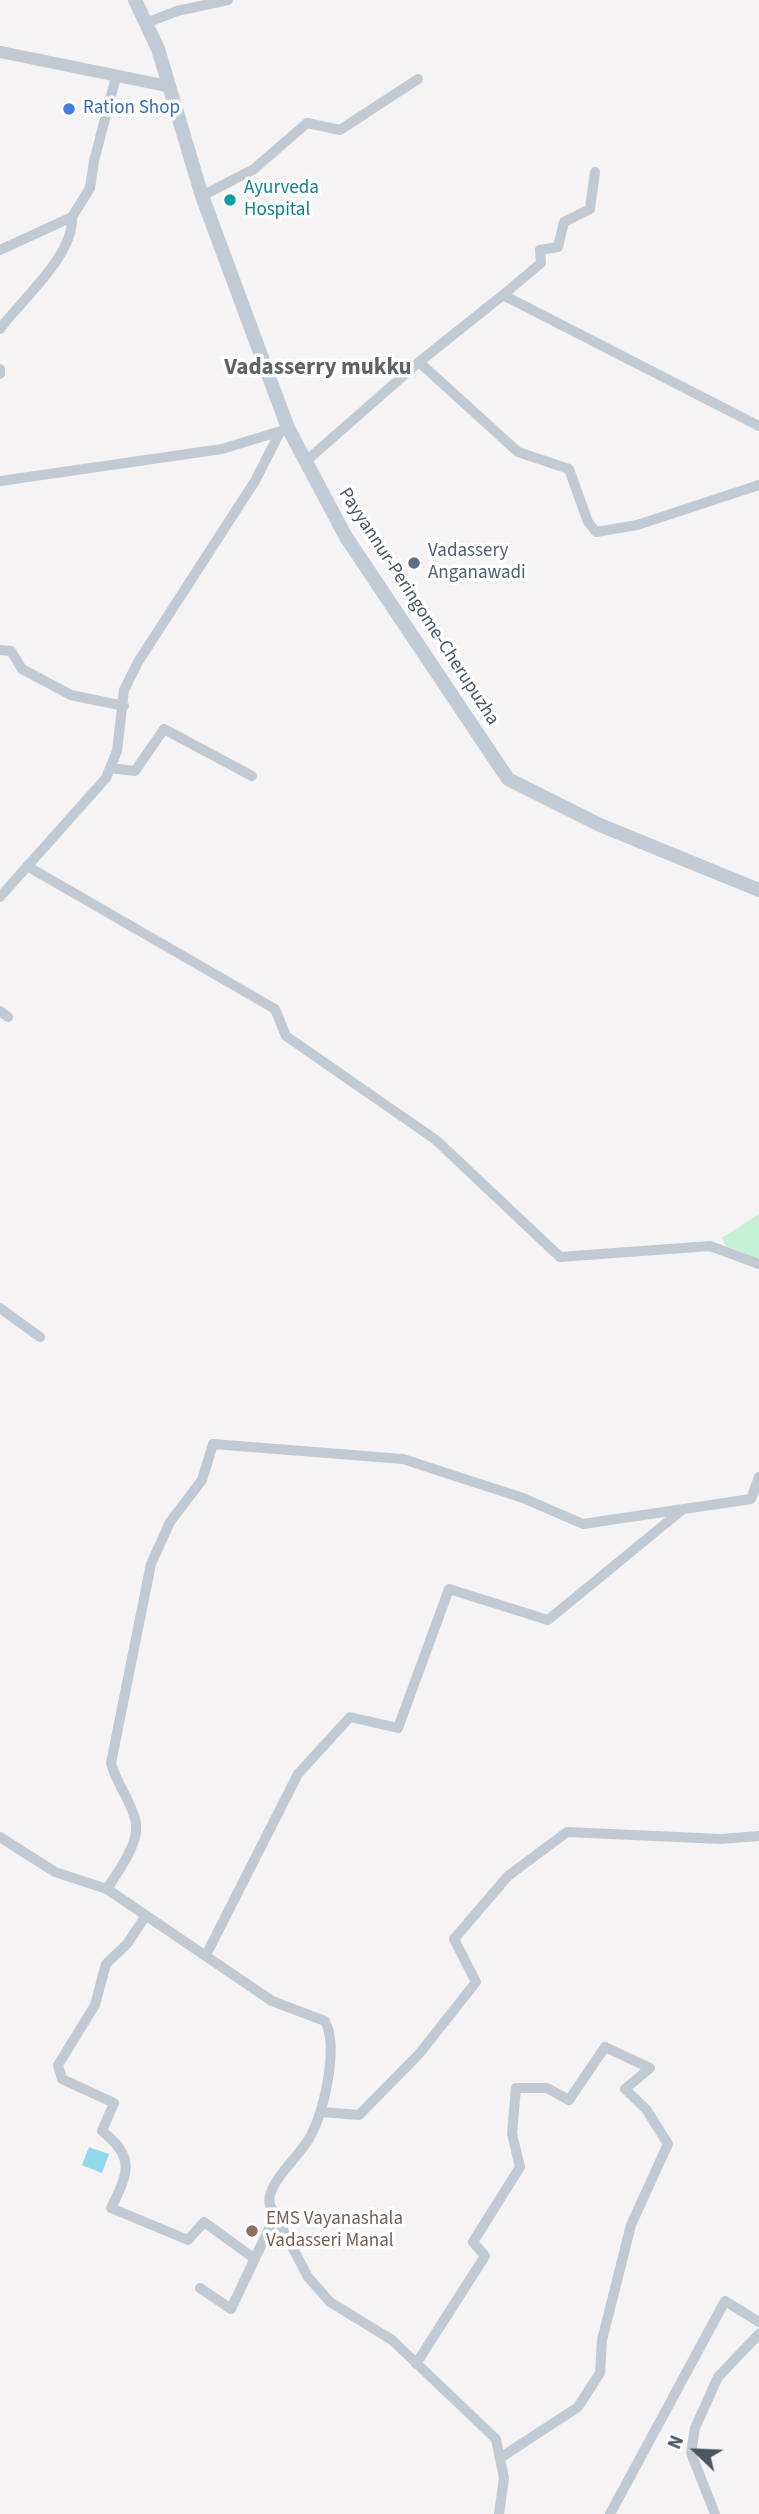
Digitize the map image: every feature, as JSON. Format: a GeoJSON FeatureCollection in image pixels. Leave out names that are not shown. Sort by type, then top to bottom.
{"type":"FeatureCollection","features":[{"type":"Feature","properties":{"kind":"main road","name":"Payyannur-Peringome-Cherupuzha"},"geometry":{"type":"LineString","coordinates":[[135,0],[158,49],[202,196],[284,430],[305,462],[346,537],[508,779],[600,825],[759,890]]}},
{"type":"Feature","properties":{"kind":"street"},"geometry":{"type":"LineString","coordinates":[[146,23],[177,11],[228,0]]}},
{"type":"Feature","properties":{"kind":"street"},"geometry":{"type":"LineString","coordinates":[[0,52],[167,86]]}},
{"type":"Feature","properties":{"kind":"street"},"geometry":{"type":"LineString","coordinates":[[0,330],[38,285],[60,253],[69,234],[72,217],[90,188],[94,160],[116,76]]}},
{"type":"Feature","properties":{"kind":"street"},"geometry":{"type":"LineString","coordinates":[[202,196],[254,169],[307,123],[340,130],[418,79]]}},
{"type":"Feature","properties":{"kind":"street"},"geometry":{"type":"LineString","coordinates":[[305,462],[419,362],[541,263],[540,250],[558,247],[564,222],[590,209],[595,172]]}},
{"type":"Feature","properties":{"kind":"street"},"geometry":{"type":"LineString","coordinates":[[0,250],[72,217]]}},
{"type":"Feature","properties":{"kind":"street"},"geometry":{"type":"LineString","coordinates":[[503,295],[759,426]]}},
{"type":"Feature","properties":{"kind":"street"},"geometry":{"type":"LineString","coordinates":[[419,362],[518,452],[569,469],[588,522],[596,532],[637,525],[759,485]]}},
{"type":"Feature","properties":{"kind":"street"},"geometry":{"type":"LineString","coordinates":[[0,369],[0,374]]}},
{"type":"Feature","properties":{"kind":"street"},"geometry":{"type":"LineString","coordinates":[[0,481],[222,449],[284,430]]}},
{"type":"Feature","properties":{"kind":"street"},"geometry":{"type":"LineString","coordinates":[[0,897],[96,793],[117,751],[124,691],[138,662],[255,481],[284,430]]}},
{"type":"Feature","properties":{"kind":"street"},"geometry":{"type":"LineString","coordinates":[[0,650],[10,651],[22,669],[71,695],[124,706]]}},
{"type":"Feature","properties":{"kind":"street"},"geometry":{"type":"LineString","coordinates":[[110,768],[135,771],[164,729],[252,776]]}},
{"type":"Feature","properties":{"kind":"street"},"geometry":{"type":"LineString","coordinates":[[27,866],[275,1009],[286,1036],[436,1140],[559,1257],[710,1246],[759,1264]]}},
{"type":"Feature","properties":{"kind":"street"},"geometry":{"type":"LineString","coordinates":[[0,1308],[40,1337]]}},
{"type":"Feature","properties":{"kind":"street"},"geometry":{"type":"LineString","coordinates":[[107,1889],[133,1842],[137,1829],[135,1818],[116,1783],[111,1763],[151,1564],[170,1522],[202,1480],[213,1444],[403,1459],[523,1499],[583,1524],[751,1499],[759,1477]]}},
{"type":"Feature","properties":{"kind":"street"},"geometry":{"type":"LineString","coordinates":[[206,1955],[298,1774],[350,1717],[398,1728],[449,1589],[548,1620],[682,1510]]}},
{"type":"Feature","properties":{"kind":"street"},"geometry":{"type":"LineString","coordinates":[[321,2112],[359,2115],[419,2054],[476,1982],[454,1939],[508,1876],[567,1832],[721,1839],[759,1836]]}},
{"type":"Feature","properties":{"kind":"street"},"geometry":{"type":"LineString","coordinates":[[0,1837],[55,1872],[107,1889],[272,2001],[325,2021],[330,2029],[330,2063],[321,2112],[310,2138],[274,2185],[268,2199],[308,2277],[330,2302],[392,2340],[496,2439],[504,2478],[499,2514]]}},
{"type":"Feature","properties":{"kind":"street"},"geometry":{"type":"LineString","coordinates":[[145,1917],[127,1944],[106,1964],[95,2005],[58,2065],[62,2079],[114,2102],[102,2131],[120,2145],[126,2157],[122,2185],[111,2208],[188,2240],[204,2222],[255,2259]]}},
{"type":"Feature","properties":{"kind":"street"},"geometry":{"type":"LineString","coordinates":[[416,2364],[485,2256],[473,2242],[520,2167],[512,2134],[516,2088],[547,2088],[569,2100],[605,2047],[650,2068],[625,2089],[646,2109],[668,2144],[631,2225],[602,2340],[600,2373],[578,2407],[500,2458]]}},
{"type":"Feature","properties":{"kind":"street"},"geometry":{"type":"LineString","coordinates":[[200,2288],[231,2309],[275,2214]]}},
{"type":"Feature","properties":{"kind":"street"},"geometry":{"type":"LineString","coordinates":[[610,2514],[724,2301],[759,2322]]}},
{"type":"Feature","properties":{"kind":"street"},"geometry":{"type":"LineString","coordinates":[[715,2514],[691,2453],[695,2428],[718,2377],[759,2334]]}},
{"type":"Feature","properties":{"kind":"green space"},"geometry":{"type":"Polygon","coordinates":[[[759,1214],[759,1259],[726,1246],[722,1238],[759,1214]]]}},
{"type":"Feature","properties":{"kind":"water"},"geometry":{"type":"Polygon","coordinates":[[[89,2147],[109,2154],[102,2173],[82,2165],[89,2147]]]}},
{"type":"Feature","properties":{"kind":"place","name":"Ration Shop"},"geometry":{"type":"Point","coordinates":[69,109]}},
{"type":"Feature","properties":{"kind":"place","name":"Ayurveda Hospital"},"geometry":{"type":"Point","coordinates":[230,200]}},
{"type":"Feature","properties":{"kind":"place","name":"Vadassery Anganawadi"},"geometry":{"type":"Point","coordinates":[414,563]}},
{"type":"Feature","properties":{"kind":"place","name":"EMS Vayanashala Vadasseri Manal"},"geometry":{"type":"Point","coordinates":[252,2231]}},
{"type":"Feature","properties":{"kind":"district","name":"Vadasserry mukku"},"geometry":{"type":"Point","coordinates":[318,369]}}]}
